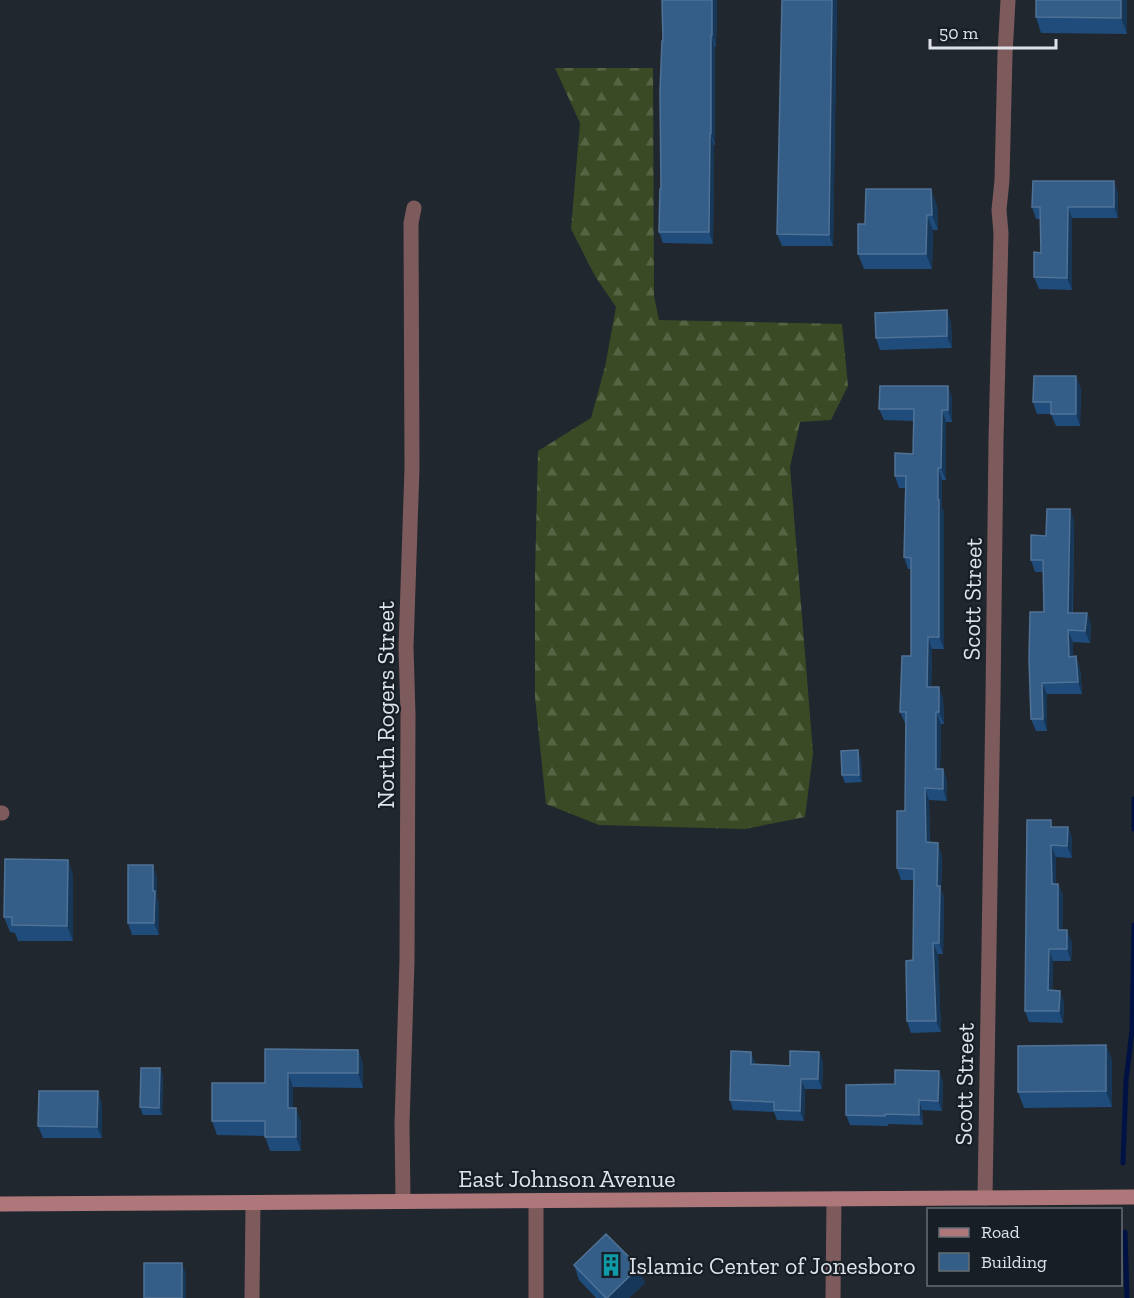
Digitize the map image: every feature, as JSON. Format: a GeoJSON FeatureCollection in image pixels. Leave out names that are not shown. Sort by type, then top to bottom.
{"type":"FeatureCollection","features":[{"type":"Feature","properties":{"kind":"main road","name":"East Johnson Avenue"},"geometry":{"type":"LineString","coordinates":[[0,1204],[1134,1197]]}},
{"type":"Feature","properties":{"kind":"street","name":"Scott Street"},"geometry":{"type":"LineString","coordinates":[[985,1198],[1001,233],[999,210],[1008,0]]}},
{"type":"Feature","properties":{"kind":"street","name":"North Rogers Street"},"geometry":{"type":"LineString","coordinates":[[403,1201],[402,1124],[407,960],[406,647],[412,468],[411,223],[414,208]]}},
{"type":"Feature","properties":{"kind":"street"},"geometry":{"type":"LineString","coordinates":[[833,1298],[834,1199]]}},
{"type":"Feature","properties":{"kind":"street"},"geometry":{"type":"LineString","coordinates":[[536,1202],[536,1298]]}},
{"type":"Feature","properties":{"kind":"street"},"geometry":{"type":"LineString","coordinates":[[252,1298],[253,1203]]}},
{"type":"Feature","properties":{"kind":"green space"},"geometry":{"type":"Polygon","coordinates":[[[555,68],[653,68],[654,296],[659,320],[842,324],[848,386],[831,420],[800,422],[790,467],[813,753],[805,817],[745,829],[599,825],[546,804],[535,697],[538,451],[591,418],[605,367],[616,307],[595,276],[571,229],[580,123],[555,68]]]}},
{"type":"Feature","properties":{"kind":"building"},"geometry":{"type":"Polygon","coordinates":[[[662,0],[712,0],[709,232],[659,232],[662,0]]]}},
{"type":"Feature","properties":{"kind":"building"},"geometry":{"type":"Polygon","coordinates":[[[782,0],[832,0],[829,235],[777,234],[782,0]]]}},
{"type":"Feature","properties":{"kind":"building"},"geometry":{"type":"Polygon","coordinates":[[[1036,0],[1121,0],[1121,18],[1036,17],[1036,0]]]}},
{"type":"Feature","properties":{"kind":"building"},"geometry":{"type":"Polygon","coordinates":[[[1033,181],[1114,181],[1114,207],[1068,207],[1067,278],[1034,277],[1034,252],[1041,253],[1040,207],[1032,207],[1033,181]]]}},
{"type":"Feature","properties":{"kind":"building"},"geometry":{"type":"Polygon","coordinates":[[[866,189],[931,189],[932,215],[927,215],[926,254],[858,254],[858,224],[865,224],[866,189]]]}},
{"type":"Feature","properties":{"kind":"building"},"geometry":{"type":"Polygon","coordinates":[[[947,310],[947,336],[876,338],[875,313],[947,310]]]}},
{"type":"Feature","properties":{"kind":"building"},"geometry":{"type":"Polygon","coordinates":[[[1034,376],[1076,376],[1076,414],[1051,414],[1051,402],[1033,402],[1034,376]]]}},
{"type":"Feature","properties":{"kind":"building"},"geometry":{"type":"Polygon","coordinates":[[[880,386],[948,386],[948,410],[942,410],[941,468],[938,468],[939,637],[928,637],[927,687],[939,687],[939,712],[936,712],[936,769],[943,769],[943,789],[925,788],[926,842],[938,843],[939,943],[933,943],[936,1021],[907,1021],[906,961],[913,960],[914,869],[897,868],[897,811],[905,811],[906,712],[900,712],[902,656],[911,656],[911,558],[904,557],[906,476],[895,476],[895,453],[913,454],[914,409],[879,409],[880,386]]]}},
{"type":"Feature","properties":{"kind":"building"},"geometry":{"type":"Polygon","coordinates":[[[1047,509],[1070,509],[1068,613],[1087,613],[1085,631],[1068,630],[1069,657],[1076,656],[1078,682],[1042,683],[1043,719],[1031,719],[1030,612],[1044,612],[1043,560],[1031,560],[1031,535],[1046,536],[1047,509]]]}},
{"type":"Feature","properties":{"kind":"building"},"geometry":{"type":"Polygon","coordinates":[[[858,750],[859,775],[842,775],[841,751],[858,750]]]}},
{"type":"Feature","properties":{"kind":"building"},"geometry":{"type":"Polygon","coordinates":[[[1027,820],[1051,820],[1051,827],[1068,827],[1067,846],[1051,845],[1052,884],[1058,884],[1058,930],[1067,930],[1067,949],[1049,949],[1048,990],[1060,991],[1059,1011],[1025,1011],[1027,820]]]}},
{"type":"Feature","properties":{"kind":"building"},"geometry":{"type":"Polygon","coordinates":[[[5,859],[68,860],[67,926],[12,925],[12,917],[4,917],[5,859]]]}},
{"type":"Feature","properties":{"kind":"building"},"geometry":{"type":"Polygon","coordinates":[[[128,865],[153,865],[154,923],[128,923],[128,865]]]}},
{"type":"Feature","properties":{"kind":"building"},"geometry":{"type":"Polygon","coordinates":[[[1106,1045],[1106,1091],[1018,1092],[1018,1046],[1106,1045]]]}},
{"type":"Feature","properties":{"kind":"building"},"geometry":{"type":"Polygon","coordinates":[[[265,1049],[358,1050],[358,1073],[288,1073],[288,1108],[296,1108],[296,1137],[265,1137],[265,1121],[212,1121],[212,1083],[265,1083],[265,1049]]]}},
{"type":"Feature","properties":{"kind":"building"},"geometry":{"type":"Polygon","coordinates":[[[731,1051],[751,1052],[751,1064],[790,1066],[790,1051],[819,1052],[818,1079],[801,1079],[800,1111],[774,1110],[774,1102],[730,1100],[731,1051]]]}},
{"type":"Feature","properties":{"kind":"building"},"geometry":{"type":"Polygon","coordinates":[[[141,1068],[160,1068],[159,1108],[140,1107],[141,1068]]]}},
{"type":"Feature","properties":{"kind":"building"},"geometry":{"type":"Polygon","coordinates":[[[895,1070],[939,1071],[938,1101],[919,1100],[919,1115],[846,1115],[846,1085],[895,1084],[895,1070]]]}},
{"type":"Feature","properties":{"kind":"building"},"geometry":{"type":"Polygon","coordinates":[[[39,1091],[98,1091],[97,1127],[38,1126],[39,1091]]]}},
{"type":"Feature","properties":{"kind":"building"},"geometry":{"type":"Polygon","coordinates":[[[606,1234],[639,1267],[607,1298],[574,1265],[606,1234]]]}},
{"type":"Feature","properties":{"kind":"building"},"geometry":{"type":"Polygon","coordinates":[[[144,1263],[182,1263],[182,1298],[144,1298],[144,1263]]]}},
{"type":"Feature","properties":{"kind":"waterway"},"geometry":{"type":"LineString","coordinates":[[1134,799],[1134,829]]}},
{"type":"Feature","properties":{"kind":"waterway"},"geometry":{"type":"LineString","coordinates":[[1123,1163],[1126,1081],[1132,1030],[1134,925]]}},
{"type":"Feature","properties":{"kind":"waterway"},"geometry":{"type":"LineString","coordinates":[[1125,1232],[1127,1298]]}},
{"type":"Feature","properties":{"kind":"place","name":"Islamic Center of Jonesboro"},"geometry":{"type":"Point","coordinates":[611,1265]}}]}
